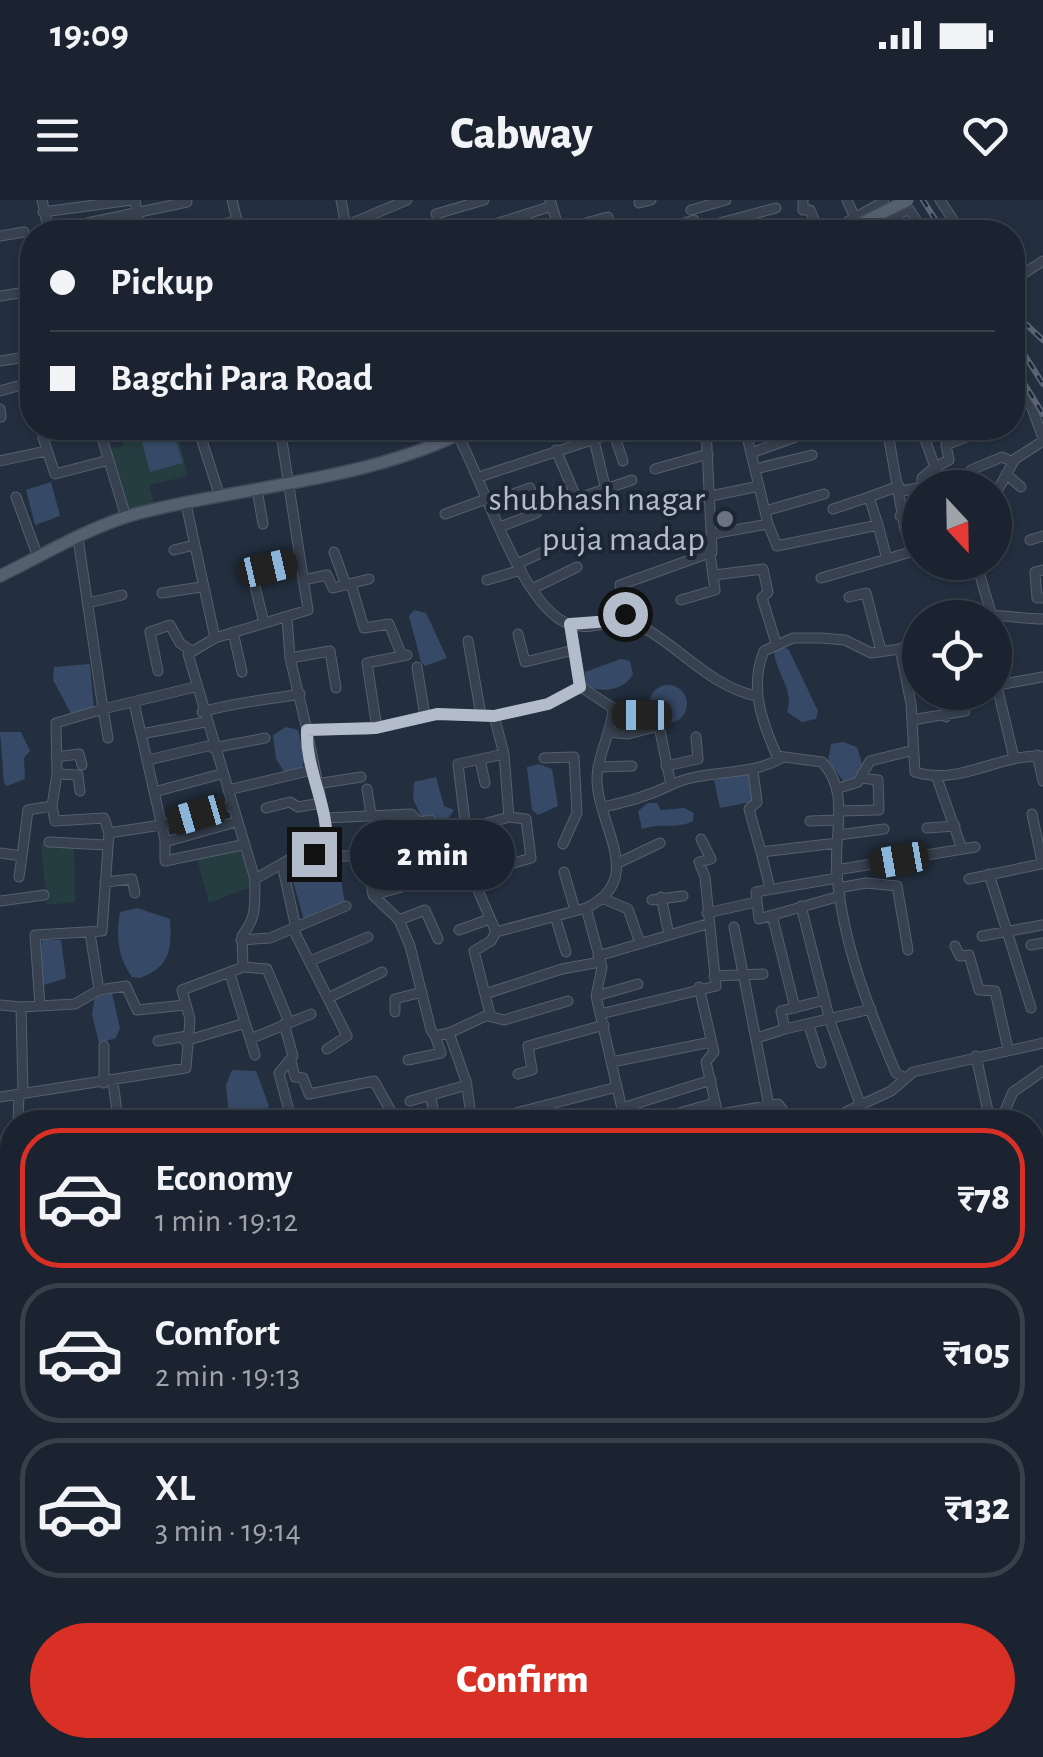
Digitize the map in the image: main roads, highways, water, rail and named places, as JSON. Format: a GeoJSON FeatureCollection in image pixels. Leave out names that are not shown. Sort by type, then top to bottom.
{"type":"FeatureCollection","features":[{"type":"Feature","properties":{"kind":"main road"},"geometry":{"type":"LineString","coordinates":[[868,220],[908,200]]}},
{"type":"Feature","properties":{"kind":"main road"},"geometry":{"type":"LineString","coordinates":[[2,574],[126,517],[288,484],[427,440]]}},
{"type":"Feature","properties":{"kind":"water"},"geometry":{"type":"Polygon","coordinates":[[[141,440],[176,440],[183,463],[150,472],[141,440]]]}},
{"type":"Feature","properties":{"kind":"water"},"geometry":{"type":"Polygon","coordinates":[[[51,482],[60,516],[35,525],[26,490],[51,482]]]}},
{"type":"Feature","properties":{"kind":"water"},"geometry":{"type":"Polygon","coordinates":[[[414,610],[426,613],[447,658],[425,666],[421,662],[409,616],[414,610]]]}},
{"type":"Feature","properties":{"kind":"water"},"geometry":{"type":"Polygon","coordinates":[[[782,646],[789,650],[818,711],[816,719],[802,722],[787,712],[787,688],[774,650],[782,646]]]}},
{"type":"Feature","properties":{"kind":"water"},"geometry":{"type":"Polygon","coordinates":[[[621,659],[630,661],[633,675],[623,684],[605,690],[586,686],[585,672],[621,659]]]}},
{"type":"Feature","properties":{"kind":"water"},"geometry":{"type":"Polygon","coordinates":[[[90,664],[94,709],[73,717],[53,680],[54,667],[90,664]]]}},
{"type":"Feature","properties":{"kind":"water"},"geometry":{"type":"Polygon","coordinates":[[[668,685],[681,691],[687,704],[681,717],[668,723],[655,717],[649,704],[655,691],[668,685]]]}},
{"type":"Feature","properties":{"kind":"water"},"geometry":{"type":"Polygon","coordinates":[[[286,727],[298,730],[305,759],[301,769],[285,773],[276,759],[273,735],[286,727]]]}},
{"type":"Feature","properties":{"kind":"water"},"geometry":{"type":"Polygon","coordinates":[[[0,732],[21,732],[30,751],[24,758],[25,779],[7,786],[4,783],[0,732]]]}},
{"type":"Feature","properties":{"kind":"water"},"geometry":{"type":"Polygon","coordinates":[[[843,742],[857,747],[863,767],[858,776],[844,782],[828,761],[831,744],[843,742]]]}},
{"type":"Feature","properties":{"kind":"water"},"geometry":{"type":"Polygon","coordinates":[[[539,764],[552,769],[558,806],[538,815],[532,810],[527,767],[539,764]]]}},
{"type":"Feature","properties":{"kind":"water"},"geometry":{"type":"Polygon","coordinates":[[[750,774],[756,801],[720,808],[714,780],[750,774]]]}},
{"type":"Feature","properties":{"kind":"water"},"geometry":{"type":"Polygon","coordinates":[[[436,777],[444,806],[454,810],[448,819],[421,816],[413,799],[414,782],[436,777]]]}},
{"type":"Feature","properties":{"kind":"water"},"geometry":{"type":"Polygon","coordinates":[[[648,803],[657,803],[661,810],[684,808],[694,813],[693,821],[642,829],[638,811],[648,803]]]}},
{"type":"Feature","properties":{"kind":"water"},"geometry":{"type":"Polygon","coordinates":[[[338,862],[345,903],[304,920],[291,874],[338,862]]]}},
{"type":"Feature","properties":{"kind":"water"},"geometry":{"type":"Polygon","coordinates":[[[137,908],[170,919],[171,930],[163,963],[140,978],[132,977],[127,969],[118,937],[120,912],[137,908]]]}},
{"type":"Feature","properties":{"kind":"water"},"geometry":{"type":"Polygon","coordinates":[[[42,940],[61,940],[66,978],[44,985],[39,979],[42,940]]]}},
{"type":"Feature","properties":{"kind":"water"},"geometry":{"type":"Polygon","coordinates":[[[112,993],[120,1028],[116,1038],[99,1043],[92,1014],[95,997],[112,993]]]}},
{"type":"Feature","properties":{"kind":"water"},"geometry":{"type":"Polygon","coordinates":[[[232,1070],[256,1071],[269,1106],[265,1110],[228,1110],[226,1085],[232,1070]]]}},
{"type":"Feature","properties":{"kind":"railway"},"geometry":{"type":"LineString","coordinates":[[923,200],[936,220]]}},
{"type":"Feature","properties":{"kind":"railway"},"geometry":{"type":"LineString","coordinates":[[1025,323],[1043,340]]}},
{"type":"Feature","properties":{"kind":"railway"},"geometry":{"type":"LineString","coordinates":[[1025,356],[1043,384]]}},
{"type":"Feature","properties":{"kind":"railway"},"geometry":{"type":"LineString","coordinates":[[1025,385],[1043,414]]}},
{"type":"Feature","properties":{"kind":"place","name":"shubhash nagar puja madap"},"geometry":{"type":"Point","coordinates":[725,519]}}]}
